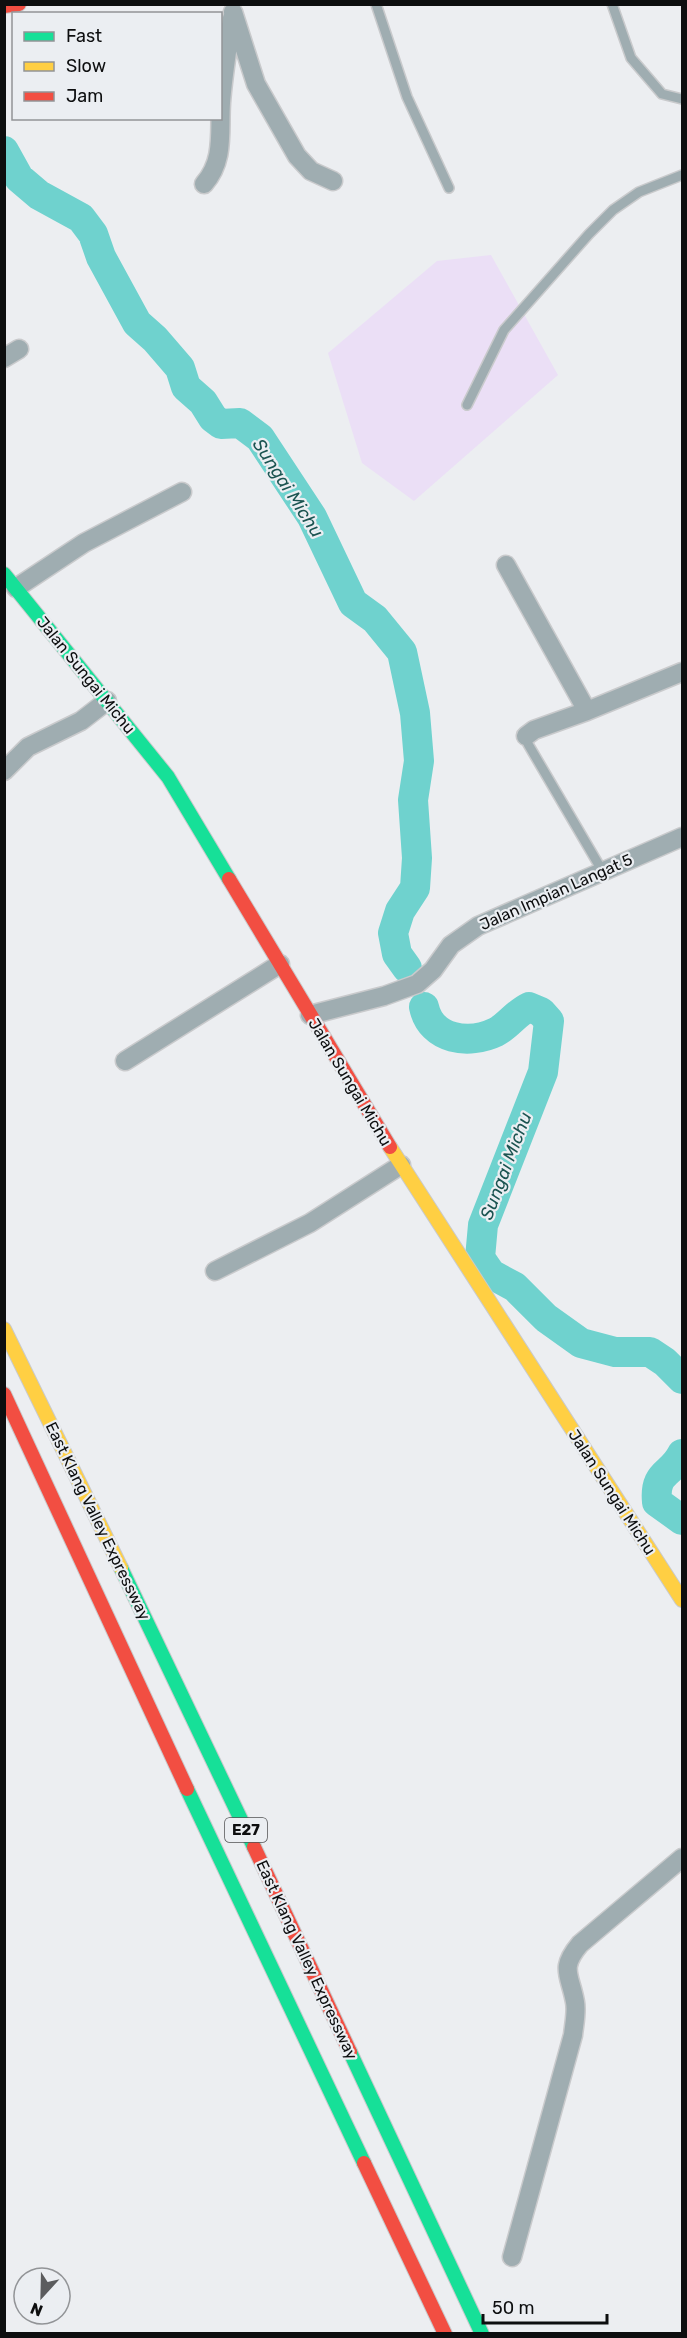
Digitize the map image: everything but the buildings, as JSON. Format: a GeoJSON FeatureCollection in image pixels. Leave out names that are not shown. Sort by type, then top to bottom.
{"type":"FeatureCollection","features":[{"type":"Feature","properties":{"kind":"main road"},"geometry":{"type":"LineString","coordinates":[[4,6],[19,4]]}},
{"type":"Feature","properties":{"kind":"main road","name":"Jalan Sungai Michu"},"geometry":{"type":"LineString","coordinates":[[11,590],[107,701],[168,777],[401,1165],[682,1600]]}},
{"type":"Feature","properties":{"kind":"main road","name":"East Klang Valley Expressway"},"geometry":{"type":"LineString","coordinates":[[4,1329],[193,1716],[482,2334]]}},
{"type":"Feature","properties":{"kind":"main road","name":"East Klang Valley Expressway"},"geometry":{"type":"LineString","coordinates":[[4,1394],[160,1732],[445,2334]]}},
{"type":"Feature","properties":{"kind":"street"},"geometry":{"type":"LineString","coordinates":[[233,8],[256,84],[297,156],[311,171],[333,181]]}},
{"type":"Feature","properties":{"kind":"street"},"geometry":{"type":"LineString","coordinates":[[222,89],[233,8]]}},
{"type":"Feature","properties":{"kind":"street"},"geometry":{"type":"LineString","coordinates":[[204,184],[214,171],[219,157],[220,120]]}},
{"type":"Feature","properties":{"kind":"street"},"geometry":{"type":"LineString","coordinates":[[11,590],[84,543],[183,492]]}},
{"type":"Feature","properties":{"kind":"street"},"geometry":{"type":"LineString","coordinates":[[506,565],[587,711]]}},
{"type":"Feature","properties":{"kind":"street"},"geometry":{"type":"LineString","coordinates":[[526,736],[534,730],[682,672]]}},
{"type":"Feature","properties":{"kind":"street"},"geometry":{"type":"LineString","coordinates":[[4,771],[28,747],[81,721],[107,701]]}},
{"type":"Feature","properties":{"kind":"street","name":"Jalan Impian Langat 5"},"geometry":{"type":"LineString","coordinates":[[310,1015],[384,996],[417,984],[433,970],[451,945],[478,926],[682,837]]}},
{"type":"Feature","properties":{"kind":"street"},"geometry":{"type":"LineString","coordinates":[[125,1061],[280,964]]}},
{"type":"Feature","properties":{"kind":"street"},"geometry":{"type":"LineString","coordinates":[[215,1271],[310,1222],[401,1165]]}},
{"type":"Feature","properties":{"kind":"street"},"geometry":{"type":"LineString","coordinates":[[512,2257],[573,2035],[575,2003],[566,1973],[568,1958],[580,1944],[682,1858]]}},
{"type":"Feature","properties":{"kind":"lane"},"geometry":{"type":"LineString","coordinates":[[376,4],[407,97],[449,188]]}},
{"type":"Feature","properties":{"kind":"lane"},"geometry":{"type":"LineString","coordinates":[[612,4],[631,58],[662,94],[682,99]]}},
{"type":"Feature","properties":{"kind":"lane"},"geometry":{"type":"LineString","coordinates":[[467,405],[504,330],[589,234],[613,210],[639,192],[682,175]]}},
{"type":"Feature","properties":{"kind":"lane"},"geometry":{"type":"LineString","coordinates":[[526,736],[528,744],[603,872]]}},
{"type":"Feature","properties":{"kind":"shaded area"},"geometry":{"type":"Polygon","coordinates":[[[491,255],[558,375],[414,501],[362,463],[328,353],[437,261],[491,255]]]}},
{"type":"Feature","properties":{"kind":"waterway","name":"Sungai Michu"},"geometry":{"type":"LineString","coordinates":[[4,151],[19,178],[39,195],[81,218],[93,234],[101,257],[137,323],[155,339],[180,368],[186,387],[203,402],[213,418],[221,424],[240,423],[260,438],[312,517],[353,603],[375,619],[402,652],[415,713],[419,761],[413,800],[417,858],[415,888],[400,911],[393,933],[397,954],[407,968]]}},
{"type":"Feature","properties":{"kind":"waterway","name":"Sungai Michu"},"geometry":{"type":"LineString","coordinates":[[424,1007],[434,1027],[452,1037],[463,1039],[496,1032],[529,1007],[541,1012],[549,1021],[543,1072],[483,1225],[480,1258],[491,1274],[515,1287],[546,1318],[581,1343],[615,1352],[650,1352],[665,1362],[682,1379]]}},
{"type":"Feature","properties":{"kind":"waterway","name":"Sungai Michu"},"geometry":{"type":"LineString","coordinates":[[682,1454],[661,1479],[657,1492],[657,1502],[682,1520]]}},
{"type":"Feature","properties":{"kind":"traffic: fast"},"geometry":{"type":"LineString","coordinates":[[4,574],[168,777],[229,879]]}},
{"type":"Feature","properties":{"kind":"traffic: fast"},"geometry":{"type":"LineString","coordinates":[[121,1568],[254,1847]]}},
{"type":"Feature","properties":{"kind":"traffic: fast"},"geometry":{"type":"LineString","coordinates":[[187,1789],[364,2163]]}},
{"type":"Feature","properties":{"kind":"traffic: fast"},"geometry":{"type":"LineString","coordinates":[[350,2052],[482,2334]]}},
{"type":"Feature","properties":{"kind":"traffic: slow"},"geometry":{"type":"LineString","coordinates":[[390,1147],[682,1600]]}},
{"type":"Feature","properties":{"kind":"traffic: slow"},"geometry":{"type":"LineString","coordinates":[[4,1329],[121,1568]]}},
{"type":"Feature","properties":{"kind":"traffic: jam"},"geometry":{"type":"LineString","coordinates":[[4,6],[19,4]]}},
{"type":"Feature","properties":{"kind":"traffic: jam"},"geometry":{"type":"LineString","coordinates":[[229,879],[390,1147]]}},
{"type":"Feature","properties":{"kind":"traffic: jam"},"geometry":{"type":"LineString","coordinates":[[4,1394],[187,1789]]}},
{"type":"Feature","properties":{"kind":"traffic: jam"},"geometry":{"type":"LineString","coordinates":[[254,1847],[350,2052]]}},
{"type":"Feature","properties":{"kind":"traffic: jam"},"geometry":{"type":"LineString","coordinates":[[364,2163],[445,2334]]}}]}
